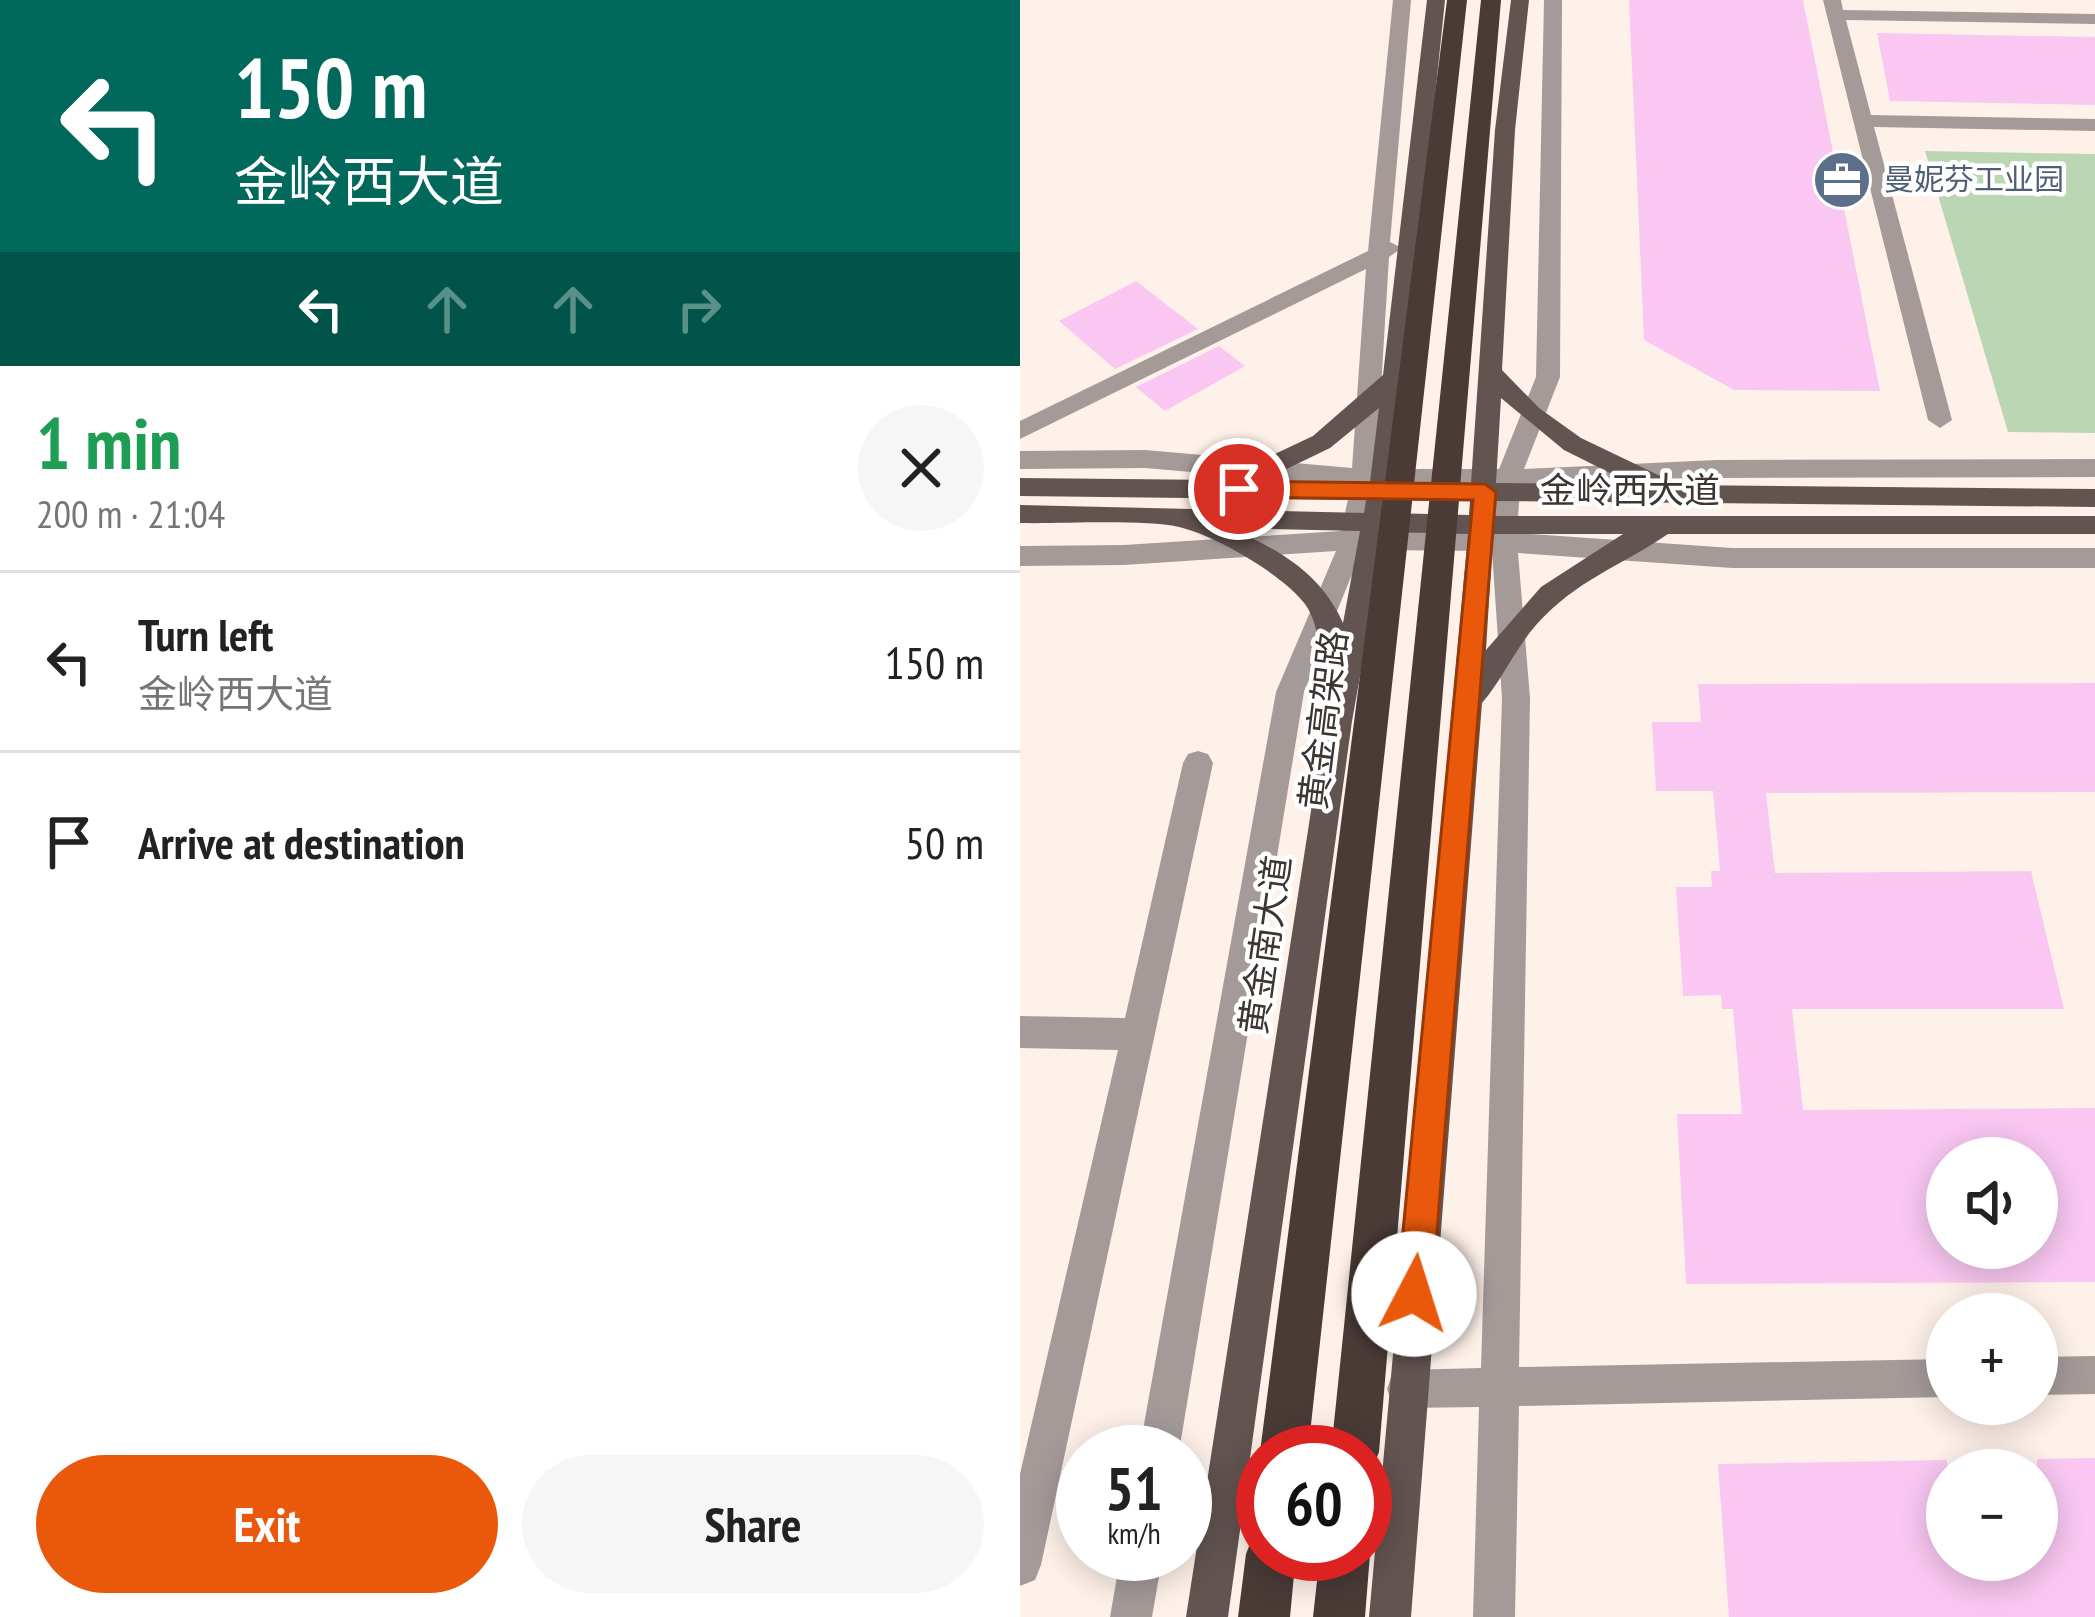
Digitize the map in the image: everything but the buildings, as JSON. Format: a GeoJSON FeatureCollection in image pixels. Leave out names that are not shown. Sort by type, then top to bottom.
{"type":"FeatureCollection","features":[{"type":"Feature","properties":{"kind":"highway","name":"黄金高架路"},"geometry":{"type":"LineString","coordinates":[[1286,1425],[1457,0]]}},
{"type":"Feature","properties":{"kind":"highway"},"geometry":{"type":"LineString","coordinates":[[1358,1425],[1491,0]]}},
{"type":"Feature","properties":{"kind":"highway"},"geometry":{"type":"LineString","coordinates":[[1264,1617],[1268,1581]]}},
{"type":"Feature","properties":{"kind":"highway"},"geometry":{"type":"LineString","coordinates":[[1339,1617],[1342,1581]]}},
{"type":"Feature","properties":{"kind":"main road","name":"黄金南大道"},"geometry":{"type":"LineString","coordinates":[[1207,1617],[1369,508],[1394,376],[1436,0]]}},
{"type":"Feature","properties":{"kind":"main road"},"geometry":{"type":"LineString","coordinates":[[1390,1617],[1465,722],[1493,533],[1493,374],[1505,130],[1520,0]]}},
{"type":"Feature","properties":{"kind":"main road"},"geometry":{"type":"LineString","coordinates":[[1418,131],[1505,130]]}},
{"type":"Feature","properties":{"kind":"main road"},"geometry":{"type":"LineString","coordinates":[[1493,374],[1532,417],[1580,450],[1629,474],[1703,496]]}},
{"type":"Feature","properties":{"kind":"main road"},"geometry":{"type":"LineString","coordinates":[[1192,488],[1267,470],[1324,443],[1367,409],[1394,376]]}},
{"type":"Feature","properties":{"kind":"main road","name":"金岭西大道"},"geometry":{"type":"LineString","coordinates":[[1020,514],[1156,516],[1369,508],[1496,485],[1703,496],[2095,498]]}},
{"type":"Feature","properties":{"kind":"main road","name":"金岭西大道"},"geometry":{"type":"LineString","coordinates":[[1020,487],[1192,488],[1369,508]]}},
{"type":"Feature","properties":{"kind":"main road"},"geometry":{"type":"LineString","coordinates":[[1156,516],[1246,547],[1287,571],[1327,609],[1339,646],[1338,721]]}},
{"type":"Feature","properties":{"kind":"main road","name":"金岭西大道"},"geometry":{"type":"LineString","coordinates":[[1493,533],[1668,526],[2095,525]]}},
{"type":"Feature","properties":{"kind":"main road"},"geometry":{"type":"LineString","coordinates":[[1465,722],[1491,664],[1511,634],[1551,592],[1615,550],[1668,526]]}},
{"type":"Feature","properties":{"kind":"street"},"geometry":{"type":"LineString","coordinates":[[1164,1425],[1290,692],[1369,508],[1367,409],[1402,0]]}},
{"type":"Feature","properties":{"kind":"street"},"geometry":{"type":"LineString","coordinates":[[1496,485],[1548,376],[1553,0]]}},
{"type":"Feature","properties":{"kind":"street"},"geometry":{"type":"LineString","coordinates":[[1940,420],[1833,8],[2095,19]]}},
{"type":"Feature","properties":{"kind":"street"},"geometry":{"type":"LineString","coordinates":[[1863,121],[2095,125]]}},
{"type":"Feature","properties":{"kind":"street"},"geometry":{"type":"LineString","coordinates":[[1020,431],[1407,240]]}},
{"type":"Feature","properties":{"kind":"street"},"geometry":{"type":"LineString","coordinates":[[1020,460],[1145,459],[1267,470],[1369,508],[1493,533],[1615,550],[1732,558],[2095,558]]}},
{"type":"Feature","properties":{"kind":"street"},"geometry":{"type":"LineString","coordinates":[[1496,485],[1716,469],[2095,468]]}},
{"type":"Feature","properties":{"kind":"street"},"geometry":{"type":"LineString","coordinates":[[1020,556],[1246,547],[1369,508]]}},
{"type":"Feature","properties":{"kind":"street"},"geometry":{"type":"LineString","coordinates":[[1493,533],[1511,634],[1516,698],[1494,1617]]}},
{"type":"Feature","properties":{"kind":"street"},"geometry":{"type":"LineString","coordinates":[[1020,1565],[1198,764]]}},
{"type":"Feature","properties":{"kind":"street"},"geometry":{"type":"LineString","coordinates":[[1020,1032],[1138,1034]]}},
{"type":"Feature","properties":{"kind":"street"},"geometry":{"type":"LineString","coordinates":[[2058,1376],[2095,1375]]}},
{"type":"Feature","properties":{"kind":"street"},"geometry":{"type":"LineString","coordinates":[[1406,1389],[1926,1379]]}},
{"type":"Feature","properties":{"kind":"street"},"geometry":{"type":"LineString","coordinates":[[1131,1617],[1137,1581]]}},
{"type":"Feature","properties":{"kind":"green space"},"geometry":{"type":"Polygon","coordinates":[[[1925,151],[2095,154],[2095,433],[2008,432],[1925,151]]]}},
{"type":"Feature","properties":{"kind":"place","name":"曼妮芬工业园"},"geometry":{"type":"Point","coordinates":[1842,180]}},
{"type":"Feature","properties":{"kind":"route"},"geometry":{"type":"LineString","coordinates":[[1239,489],[1485,492],[1414,1294]]}}]}
